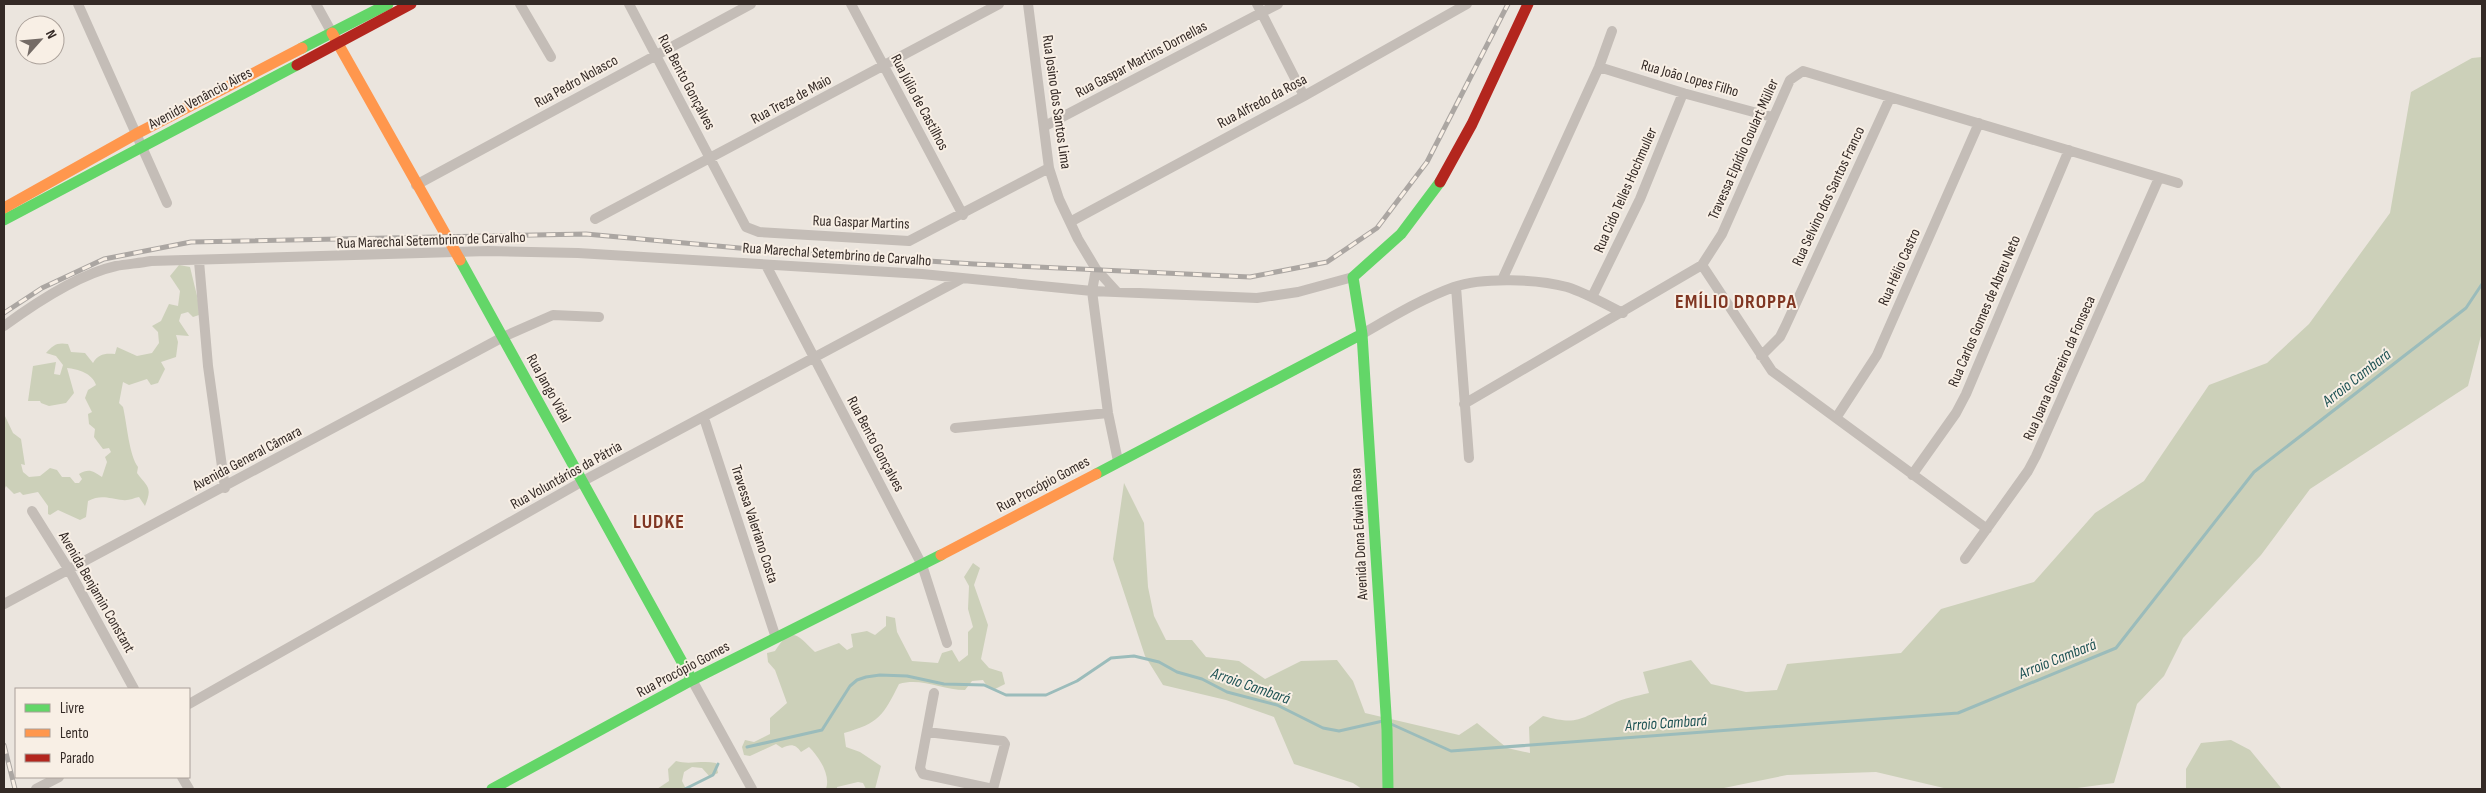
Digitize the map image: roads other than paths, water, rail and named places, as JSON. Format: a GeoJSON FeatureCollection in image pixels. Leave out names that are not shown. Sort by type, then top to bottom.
{"type":"FeatureCollection","features":[{"type":"Feature","properties":{"kind":"street"},"geometry":{"type":"LineString","coordinates":[[78,4],[167,203]]}},
{"type":"Feature","properties":{"kind":"street","name":"Rua Jango Vidal"},"geometry":{"type":"LineString","coordinates":[[316,4],[583,481],[752,789]]}},
{"type":"Feature","properties":{"kind":"street","name":"Avenida Venâncio Aires"},"geometry":{"type":"LineString","coordinates":[[4,208],[23,204],[250,89],[388,4]]}},
{"type":"Feature","properties":{"kind":"street","name":"Avenida Venâncio Aires"},"geometry":{"type":"LineString","coordinates":[[4,220],[23,204],[136,134],[244,78],[410,4]]}},
{"type":"Feature","properties":{"kind":"street"},"geometry":{"type":"LineString","coordinates":[[520,4],[551,57]]}},
{"type":"Feature","properties":{"kind":"street","name":"Rua Bento Gonçalves"},"geometry":{"type":"LineString","coordinates":[[629,4],[746,227]]}},
{"type":"Feature","properties":{"kind":"street","name":"Rua Pedro Nolasco"},"geometry":{"type":"LineString","coordinates":[[416,185],[655,54],[751,4]]}},
{"type":"Feature","properties":{"kind":"street","name":"Rua Júlio de Castilhos"},"geometry":{"type":"LineString","coordinates":[[850,4],[963,214]]}},
{"type":"Feature","properties":{"kind":"street","name":"Rua Treze de Maio"},"geometry":{"type":"LineString","coordinates":[[595,220],[999,4]]}},
{"type":"Feature","properties":{"kind":"street","name":"Rua Josino dos Santos Lima"},"geometry":{"type":"LineString","coordinates":[[1028,4],[1049,168],[1059,199],[1070,222],[1096,269],[1117,292]]}},
{"type":"Feature","properties":{"kind":"street","name":"Rua Gaspar Martins Dornellas"},"geometry":{"type":"LineString","coordinates":[[1045,126],[1260,8],[1278,4]]}},
{"type":"Feature","properties":{"kind":"street","name":"Rua Alfredo da Rosa"},"geometry":{"type":"LineString","coordinates":[[1070,222],[1304,96],[1467,4]]}},
{"type":"Feature","properties":{"kind":"street","name":"Rua Marechal Setembrino de Carvalho"},"geometry":{"type":"LineString","coordinates":[[4,326],[30,306],[68,285],[115,266],[151,261],[488,251],[578,253],[766,264],[961,278],[1092,291],[1257,298],[1279,296],[1353,277],[1400,235],[1421,209],[1470,129],[1528,4]]}},
{"type":"Feature","properties":{"kind":"street"},"geometry":{"type":"LineString","coordinates":[[1260,8],[1304,96]]}},
{"type":"Feature","properties":{"kind":"street"},"geometry":{"type":"LineString","coordinates":[[1502,280],[1599,66],[1612,31]]}},
{"type":"Feature","properties":{"kind":"street","name":"Rua João Lopes Filho"},"geometry":{"type":"LineString","coordinates":[[1599,66],[1683,93],[1772,118]]}},
{"type":"Feature","properties":{"kind":"street","name":"Travessa Elpídio Goulart Müller"},"geometry":{"type":"LineString","coordinates":[[1464,404],[1702,265],[1722,234],[1790,80],[1803,72],[2178,183]]}},
{"type":"Feature","properties":{"kind":"street"},"geometry":{"type":"LineString","coordinates":[[244,78],[250,89]]}},
{"type":"Feature","properties":{"kind":"street","name":"Rua Cido Telles Hochmuller"},"geometry":{"type":"LineString","coordinates":[[1592,297],[1640,199],[1683,93]]}},
{"type":"Feature","properties":{"kind":"street","name":"Rua Selvino dos Santos Franco"},"geometry":{"type":"LineString","coordinates":[[1761,356],[1780,337],[1785,327],[1890,98]]}},
{"type":"Feature","properties":{"kind":"street","name":"Rua Hélio Castro"},"geometry":{"type":"LineString","coordinates":[[1836,418],[1877,355],[1979,123]]}},
{"type":"Feature","properties":{"kind":"street","name":"Rua Carlos Gomes de Abreu Neto"},"geometry":{"type":"LineString","coordinates":[[1912,475],[1956,413],[1966,394],[2069,150]]}},
{"type":"Feature","properties":{"kind":"street","name":"Rua Gaspar Martins"},"geometry":{"type":"LineString","coordinates":[[746,227],[759,232],[909,241],[1049,168]]}},
{"type":"Feature","properties":{"kind":"street","name":"Rua Joana Guerreiro da Fonseca"},"geometry":{"type":"LineString","coordinates":[[1965,560],[2028,471],[2036,456],[2160,178]]}},
{"type":"Feature","properties":{"kind":"street"},"geometry":{"type":"LineString","coordinates":[[199,261],[208,366],[225,488]]}},
{"type":"Feature","properties":{"kind":"street","name":"Rua Bento Gonçalves"},"geometry":{"type":"LineString","coordinates":[[766,264],[813,358],[922,564],[948,643]]}},
{"type":"Feature","properties":{"kind":"street"},"geometry":{"type":"LineString","coordinates":[[1702,265],[1761,356],[1783,381],[1987,529]]}},
{"type":"Feature","properties":{"kind":"street"},"geometry":{"type":"LineString","coordinates":[[1096,269],[1092,291],[1108,413],[1118,461]]}},
{"type":"Feature","properties":{"kind":"street","name":"Avenida Dona Edwina Rosa"},"geometry":{"type":"LineString","coordinates":[[1353,277],[1362,334],[1386,712],[1388,789]]}},
{"type":"Feature","properties":{"kind":"street","name":"Rua Voluntários da Pátria"},"geometry":{"type":"LineString","coordinates":[[190,703],[583,481],[704,418],[961,278]]}},
{"type":"Feature","properties":{"kind":"street","name":"Rua Procópio Gomes"},"geometry":{"type":"LineString","coordinates":[[492,789],[692,680],[922,564],[1362,334],[1420,301],[1456,287],[1502,280],[1545,282],[1592,297],[1623,312]]}},
{"type":"Feature","properties":{"kind":"street"},"geometry":{"type":"LineString","coordinates":[[1456,287],[1469,458]]}},
{"type":"Feature","properties":{"kind":"street","name":"Avenida General Câmara"},"geometry":{"type":"LineString","coordinates":[[4,604],[225,488],[503,337],[553,316],[598,317]]}},
{"type":"Feature","properties":{"kind":"street"},"geometry":{"type":"LineString","coordinates":[[955,428],[1108,413]]}},
{"type":"Feature","properties":{"kind":"street","name":"Travessa Valeriano Costa"},"geometry":{"type":"LineString","coordinates":[[704,418],[776,638]]}},
{"type":"Feature","properties":{"kind":"street","name":"Avenida Benjamin Constant"},"geometry":{"type":"LineString","coordinates":[[32,511],[69,570],[133,688]]}},
{"type":"Feature","properties":{"kind":"street"},"geometry":{"type":"LineString","coordinates":[[927,732],[1003,741],[1005,744],[993,789],[923,774],[920,768],[934,693]]}},
{"type":"Feature","properties":{"kind":"street"},"geometry":{"type":"LineString","coordinates":[[36,789],[57,778]]}},
{"type":"Feature","properties":{"kind":"street"},"geometry":{"type":"LineString","coordinates":[[183,778],[189,789]]}},
{"type":"Feature","properties":{"kind":"waterway","name":"Arroio Cambará"},"geometry":{"type":"LineString","coordinates":[[1391,724],[1451,751],[1958,713],[2116,648],[2254,472],[2466,308],[2482,284]]}},
{"type":"Feature","properties":{"kind":"waterway","name":"Arroio Cambará"},"geometry":{"type":"LineString","coordinates":[[747,747],[822,730],[850,686],[857,680],[866,677],[880,675],[907,676],[944,684],[984,685],[1006,695],[1046,695],[1077,681],[1111,658],[1134,656],[1159,662],[1177,672],[1202,679],[1227,692],[1277,705],[1323,728],[1339,731],[1383,721]]}},
{"type":"Feature","properties":{"kind":"waterway","name":"Arroio Cambará"},"geometry":{"type":"LineString","coordinates":[[685,789],[713,775],[718,764]]}},
{"type":"Feature","properties":{"kind":"railway"},"geometry":{"type":"LineString","coordinates":[[4,313],[42,288],[104,259],[191,242],[586,234],[761,250],[974,264],[1250,277],[1327,262],[1377,228],[1427,162],[1508,4]]}},
{"type":"Feature","properties":{"kind":"railway"},"geometry":{"type":"LineString","coordinates":[[4,745],[15,789]]}},
{"type":"Feature","properties":{"kind":"district","name":"EMÍLIO DROPPA"},"geometry":{"type":"Point","coordinates":[1736,301]}},
{"type":"Feature","properties":{"kind":"district","name":"LUDKE"},"geometry":{"type":"Point","coordinates":[659,521]}}]}
